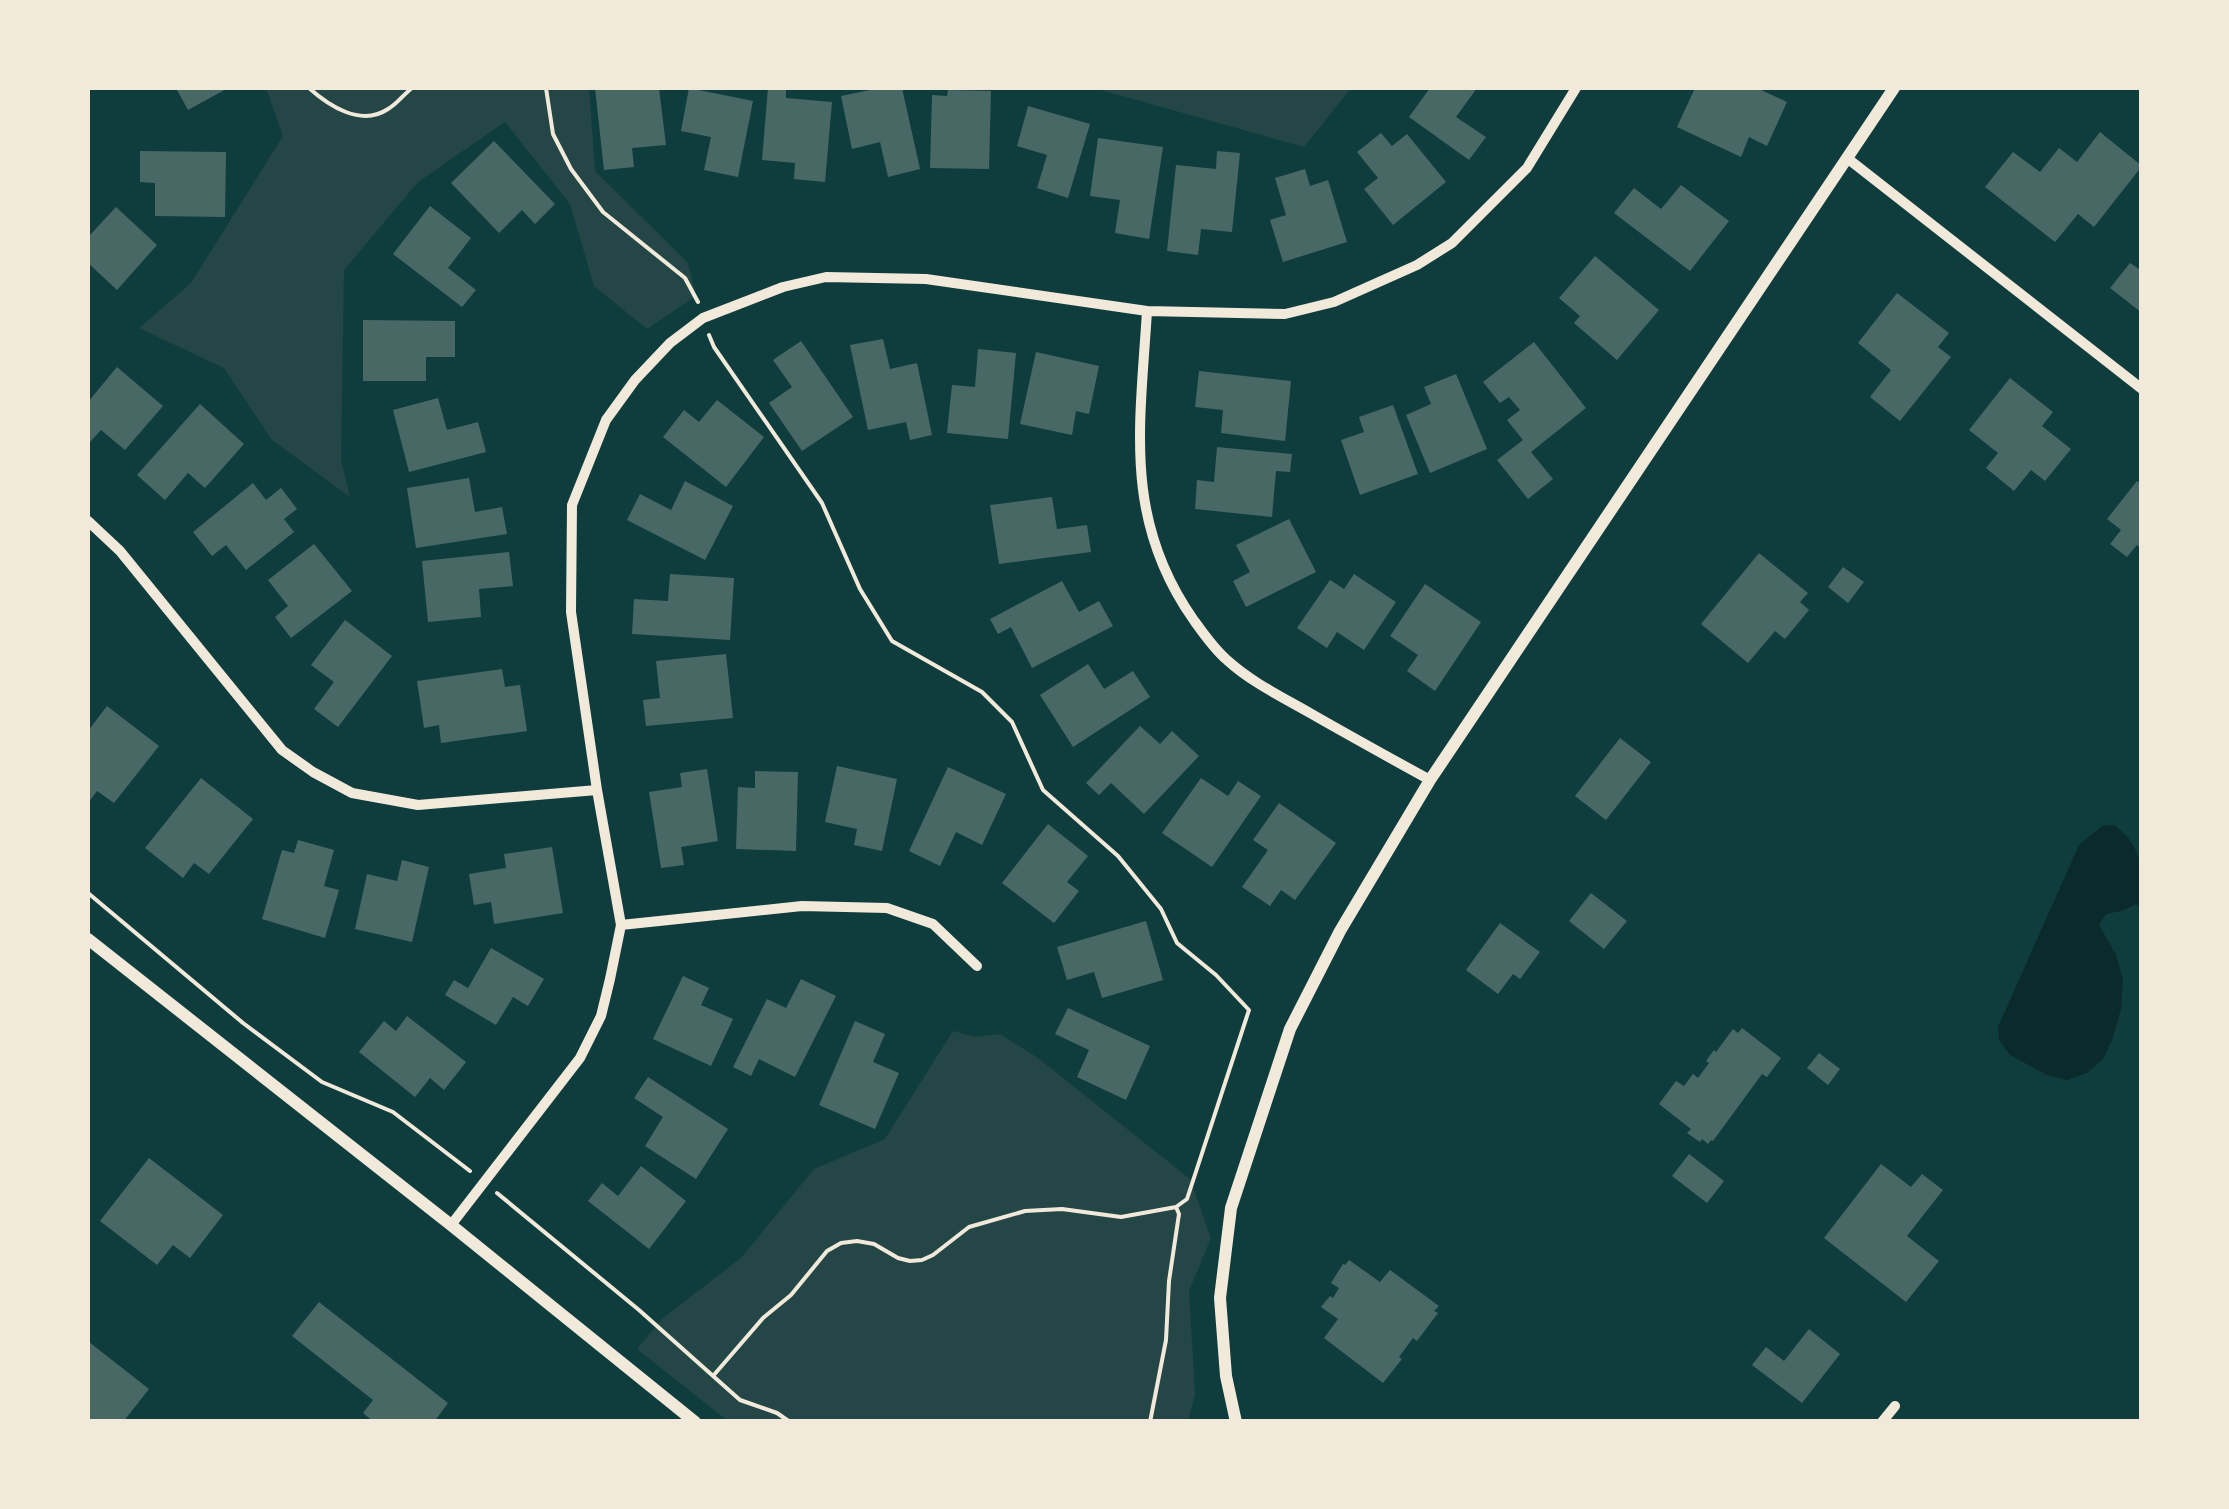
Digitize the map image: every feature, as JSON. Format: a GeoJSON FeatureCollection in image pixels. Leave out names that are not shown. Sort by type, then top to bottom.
{"type":"FeatureCollection","features":[{"type":"Feature","properties":{"kind":"street"},"geometry":{"type":"LineString","coordinates":[[451,1225],[580,1058],[601,1016],[621,925],[572,612],[572,506],[606,420],[635,380],[670,343],[703,318],[783,287],[826,277],[926,280],[1147,311],[1285,314],[1334,302],[1417,265],[1452,243],[1527,168],[1576,88]]}},
{"type":"Feature","properties":{"kind":"street"},"geometry":{"type":"LineString","coordinates":[[1236,1422],[1226,1376],[1220,1298],[1232,1208],[1290,1029],[1340,931],[1430,780],[1894,88]]}},
{"type":"Feature","properties":{"kind":"street"},"geometry":{"type":"LineString","coordinates":[[1847,158],[2142,389]]}},
{"type":"Feature","properties":{"kind":"street"},"geometry":{"type":"LineString","coordinates":[[1147,311],[1140,476],[1147,522],[1176,594],[1226,660],[1260,685],[1430,780]]}},
{"type":"Feature","properties":{"kind":"street"},"geometry":{"type":"LineString","coordinates":[[88,521],[120,551],[282,750],[352,793],[418,805],[597,790]]}},
{"type":"Feature","properties":{"kind":"street"},"geometry":{"type":"LineString","coordinates":[[621,925],[802,906],[887,908],[933,924],[976,966]]}},
{"type":"Feature","properties":{"kind":"street"},"geometry":{"type":"LineString","coordinates":[[88,939],[694,1422]]}},
{"type":"Feature","properties":{"kind":"street"},"geometry":{"type":"LineString","coordinates":[[1882,1422],[1894,1406]]}},
{"type":"Feature","properties":{"kind":"path"},"geometry":{"type":"LineString","coordinates":[[309,88],[324,102],[346,113],[370,116],[387,110],[412,88]]}},
{"type":"Feature","properties":{"kind":"path"},"geometry":{"type":"LineString","coordinates":[[546,88],[553,134],[571,169],[603,212],[684,278],[696,299]]}},
{"type":"Feature","properties":{"kind":"path"},"geometry":{"type":"LineString","coordinates":[[713,1376],[763,1318],[791,1295],[826,1251],[841,1244],[874,1244],[898,1258],[922,1260],[969,1227],[1025,1211],[1062,1210],[1121,1217],[1176,1207],[1187,1198],[1248,1010],[1216,974],[1177,943],[1160,909],[1118,856],[1044,790],[1012,722],[982,692],[892,641],[860,590],[822,502],[714,347]]}},
{"type":"Feature","properties":{"kind":"path"},"geometry":{"type":"LineString","coordinates":[[88,893],[244,1023],[322,1082],[393,1112],[484,1182],[639,1310],[740,1400],[778,1413],[790,1422]]}},
{"type":"Feature","properties":{"kind":"path"},"geometry":{"type":"LineString","coordinates":[[1150,1422],[1166,1340],[1176,1207]]}},
{"type":"Feature","properties":{"kind":"shaded area"},"geometry":{"type":"Polygon","coordinates":[[[266,88],[589,88],[595,171],[688,263],[696,296],[647,329],[594,286],[570,204],[505,122],[418,182],[344,270],[341,460],[350,497],[272,440],[224,368],[139,328],[191,283],[283,136],[266,88]]]}},
{"type":"Feature","properties":{"kind":"shaded area"},"geometry":{"type":"Polygon","coordinates":[[[1094,88],[1351,88],[1304,147],[1094,88]]]}},
{"type":"Feature","properties":{"kind":"shaded area"},"geometry":{"type":"Polygon","coordinates":[[[2114,825],[2131,842],[2140,862],[2141,908],[2136,904],[2106,914],[2099,925],[2116,955],[2123,980],[2121,1009],[2103,1059],[2087,1073],[2067,1080],[2047,1075],[2010,1055],[1999,1040],[1998,1027],[2079,845],[2102,826],[2114,825]]]}},
{"type":"Feature","properties":{"kind":"shaded area"},"geometry":{"type":"Polygon","coordinates":[[[953,1031],[975,1037],[1000,1034],[1038,1058],[1190,1179],[1211,1238],[1189,1291],[1195,1394],[1188,1421],[728,1421],[637,1349],[663,1318],[741,1258],[814,1169],[885,1139],[953,1031]]]}},
{"type":"Feature","properties":{"kind":"building"},"geometry":{"type":"Polygon","coordinates":[[[176,88],[228,88],[188,110],[176,88]]]}},
{"type":"Feature","properties":{"kind":"building"},"geometry":{"type":"Polygon","coordinates":[[[595,88],[659,88],[666,145],[632,148],[634,167],[604,170],[595,88]]]}},
{"type":"Feature","properties":{"kind":"building"},"geometry":{"type":"Polygon","coordinates":[[[689,88],[753,101],[738,177],[704,170],[711,137],[681,131],[689,88]]]}},
{"type":"Feature","properties":{"kind":"building"},"geometry":{"type":"Polygon","coordinates":[[[768,88],[786,88],[786,98],[832,102],[825,182],[794,179],[795,163],[762,160],[768,88]]]}},
{"type":"Feature","properties":{"kind":"building"},"geometry":{"type":"Polygon","coordinates":[[[902,88],[920,169],[888,177],[880,142],[852,149],[841,96],[902,88]]]}},
{"type":"Feature","properties":{"kind":"building"},"geometry":{"type":"Polygon","coordinates":[[[1430,88],[1477,88],[1456,117],[1486,137],[1469,160],[1409,117],[1430,88]]]}},
{"type":"Feature","properties":{"kind":"building"},"geometry":{"type":"Polygon","coordinates":[[[1695,88],[1757,88],[1787,102],[1767,146],[1749,137],[1741,157],[1677,127],[1695,88]]]}},
{"type":"Feature","properties":{"kind":"building"},"geometry":{"type":"Polygon","coordinates":[[[948,90],[991,91],[989,169],[930,168],[932,95],[947,96],[948,90]]]}},
{"type":"Feature","properties":{"kind":"building"},"geometry":{"type":"Polygon","coordinates":[[[1028,106],[1090,124],[1068,198],[1037,188],[1047,155],[1017,146],[1028,106]]]}},
{"type":"Feature","properties":{"kind":"building"},"geometry":{"type":"Polygon","coordinates":[[[2100,132],[2142,166],[2094,227],[2078,214],[2055,242],[1985,187],[2013,152],[2040,172],[2059,148],[2077,162],[2100,132]]]}},
{"type":"Feature","properties":{"kind":"building"},"geometry":{"type":"Polygon","coordinates":[[[1381,133],[1392,146],[1407,134],[1446,182],[1393,225],[1364,189],[1378,178],[1357,152],[1381,133]]]}},
{"type":"Feature","properties":{"kind":"building"},"geometry":{"type":"Polygon","coordinates":[[[1098,138],[1163,147],[1149,239],[1115,233],[1120,200],[1090,196],[1098,138]]]}},
{"type":"Feature","properties":{"kind":"building"},"geometry":{"type":"Polygon","coordinates":[[[494,141],[555,204],[535,224],[522,210],[499,233],[451,183],[494,141]]]}},
{"type":"Feature","properties":{"kind":"building"},"geometry":{"type":"Polygon","coordinates":[[[140,151],[226,152],[225,217],[155,216],[155,183],[140,182],[140,151]]]}},
{"type":"Feature","properties":{"kind":"building"},"geometry":{"type":"Polygon","coordinates":[[[1217,151],[1240,153],[1232,232],[1201,229],[1198,255],[1167,251],[1176,165],[1216,169],[1217,151]]]}},
{"type":"Feature","properties":{"kind":"building"},"geometry":{"type":"Polygon","coordinates":[[[1305,169],[1310,186],[1328,180],[1347,242],[1283,262],[1270,220],[1286,215],[1275,178],[1305,169]]]}},
{"type":"Feature","properties":{"kind":"building"},"geometry":{"type":"Polygon","coordinates":[[[1681,185],[1729,221],[1690,271],[1614,213],[1634,188],[1661,209],[1681,185]]]}},
{"type":"Feature","properties":{"kind":"building"},"geometry":{"type":"Polygon","coordinates":[[[430,206],[471,238],[448,268],[476,290],[462,307],[393,254],[430,206]]]}},
{"type":"Feature","properties":{"kind":"building"},"geometry":{"type":"Polygon","coordinates":[[[116,207],[157,245],[117,290],[88,263],[88,234],[116,207]]]}},
{"type":"Feature","properties":{"kind":"building"},"geometry":{"type":"Polygon","coordinates":[[[1595,256],[1659,310],[1617,360],[1574,323],[1580,316],[1559,298],[1595,256]]]}},
{"type":"Feature","properties":{"kind":"building"},"geometry":{"type":"Polygon","coordinates":[[[2130,263],[2142,271],[2142,313],[2110,288],[2130,263]]]}},
{"type":"Feature","properties":{"kind":"building"},"geometry":{"type":"Polygon","coordinates":[[[1897,293],[1949,333],[1938,347],[1951,357],[1900,421],[1870,397],[1891,370],[1858,343],[1897,293]]]}},
{"type":"Feature","properties":{"kind":"building"},"geometry":{"type":"Polygon","coordinates":[[[363,320],[455,321],[455,357],[426,357],[426,381],[363,381],[363,320]]]}},
{"type":"Feature","properties":{"kind":"building"},"geometry":{"type":"Polygon","coordinates":[[[883,339],[890,369],[917,363],[932,435],[910,440],[906,422],[868,430],[850,345],[883,339]]]}},
{"type":"Feature","properties":{"kind":"building"},"geometry":{"type":"Polygon","coordinates":[[[801,341],[853,417],[802,451],[769,403],[792,387],[773,360],[801,341]]]}},
{"type":"Feature","properties":{"kind":"building"},"geometry":{"type":"Polygon","coordinates":[[[1534,342],[1586,408],[1531,452],[1553,479],[1528,499],[1497,460],[1523,440],[1507,420],[1520,410],[1509,397],[1500,403],[1483,382],[1534,342]]]}},
{"type":"Feature","properties":{"kind":"building"},"geometry":{"type":"Polygon","coordinates":[[[978,349],[1016,353],[1008,439],[947,433],[952,385],[975,387],[978,349]]]}},
{"type":"Feature","properties":{"kind":"building"},"geometry":{"type":"Polygon","coordinates":[[[1036,352],[1099,366],[1089,414],[1076,411],[1072,435],[1020,424],[1036,352]]]}},
{"type":"Feature","properties":{"kind":"building"},"geometry":{"type":"Polygon","coordinates":[[[117,367],[163,406],[125,450],[101,430],[88,440],[88,402],[117,367]]]}},
{"type":"Feature","properties":{"kind":"building"},"geometry":{"type":"Polygon","coordinates":[[[1199,371],[1291,381],[1285,441],[1221,433],[1223,410],[1195,407],[1199,371]]]}},
{"type":"Feature","properties":{"kind":"building"},"geometry":{"type":"Polygon","coordinates":[[[1456,374],[1487,449],[1430,473],[1406,415],[1431,404],[1424,387],[1456,374]]]}},
{"type":"Feature","properties":{"kind":"building"},"geometry":{"type":"Polygon","coordinates":[[[2010,378],[2053,412],[2042,426],[2071,449],[2045,481],[2031,470],[2014,491],[1986,468],[1998,453],[1969,430],[2010,378]]]}},
{"type":"Feature","properties":{"kind":"building"},"geometry":{"type":"Polygon","coordinates":[[[438,398],[447,430],[478,422],[486,452],[409,472],[393,410],[438,398]]]}},
{"type":"Feature","properties":{"kind":"building"},"geometry":{"type":"Polygon","coordinates":[[[717,400],[764,437],[726,487],[663,437],[684,410],[699,422],[717,400]]]}},
{"type":"Feature","properties":{"kind":"building"},"geometry":{"type":"Polygon","coordinates":[[[200,404],[244,444],[205,488],[188,473],[165,500],[137,475],[200,404]]]}},
{"type":"Feature","properties":{"kind":"building"},"geometry":{"type":"Polygon","coordinates":[[[1393,405],[1418,474],[1360,495],[1341,440],[1364,432],[1359,417],[1393,405]]]}},
{"type":"Feature","properties":{"kind":"building"},"geometry":{"type":"Polygon","coordinates":[[[1217,447],[1292,454],[1290,472],[1276,471],[1272,517],[1195,509],[1197,480],[1214,482],[1217,447]]]}},
{"type":"Feature","properties":{"kind":"building"},"geometry":{"type":"Polygon","coordinates":[[[469,478],[475,512],[502,507],[507,534],[416,548],[407,488],[469,478]]]}},
{"type":"Feature","properties":{"kind":"building"},"geometry":{"type":"Polygon","coordinates":[[[685,481],[733,506],[705,560],[627,520],[640,494],[671,510],[685,481]]]}},
{"type":"Feature","properties":{"kind":"building"},"geometry":{"type":"Polygon","coordinates":[[[2137,481],[2142,484],[2142,549],[2137,545],[2127,557],[2110,544],[2121,530],[2107,519],[2137,481]]]}},
{"type":"Feature","properties":{"kind":"building"},"geometry":{"type":"Polygon","coordinates":[[[253,483],[266,500],[281,488],[297,509],[284,519],[294,532],[246,570],[226,545],[212,556],[193,532],[253,483]]]}},
{"type":"Feature","properties":{"kind":"building"},"geometry":{"type":"Polygon","coordinates":[[[1052,497],[1057,529],[1087,525],[1091,552],[999,564],[990,505],[1052,497]]]}},
{"type":"Feature","properties":{"kind":"building"},"geometry":{"type":"Polygon","coordinates":[[[1289,519],[1316,572],[1246,607],[1233,581],[1250,572],[1236,545],[1289,519]]]}},
{"type":"Feature","properties":{"kind":"building"},"geometry":{"type":"Polygon","coordinates":[[[314,544],[352,591],[291,638],[275,617],[288,606],[268,580],[314,544]]]}},
{"type":"Feature","properties":{"kind":"building"},"geometry":{"type":"Polygon","coordinates":[[[509,552],[513,586],[479,589],[481,617],[428,622],[422,561],[509,552]]]}},
{"type":"Feature","properties":{"kind":"building"},"geometry":{"type":"Polygon","coordinates":[[[1759,553],[1808,593],[1800,602],[1809,610],[1785,639],[1775,631],[1748,663],[1701,624],[1759,553]]]}},
{"type":"Feature","properties":{"kind":"building"},"geometry":{"type":"Polygon","coordinates":[[[1843,567],[1864,582],[1848,603],[1828,587],[1843,567]]]}},
{"type":"Feature","properties":{"kind":"building"},"geometry":{"type":"Polygon","coordinates":[[[670,574],[734,578],[730,640],[632,634],[634,599],[668,601],[670,574]]]}},
{"type":"Feature","properties":{"kind":"building"},"geometry":{"type":"Polygon","coordinates":[[[1354,574],[1396,602],[1364,650],[1337,632],[1327,648],[1297,628],[1330,580],[1344,589],[1354,574]]]}},
{"type":"Feature","properties":{"kind":"building"},"geometry":{"type":"Polygon","coordinates":[[[1062,581],[1079,612],[1099,601],[1113,626],[1032,668],[1011,627],[998,634],[990,619],[1062,581]]]}},
{"type":"Feature","properties":{"kind":"building"},"geometry":{"type":"Polygon","coordinates":[[[1425,584],[1481,622],[1435,691],[1407,671],[1418,655],[1390,636],[1425,584]]]}},
{"type":"Feature","properties":{"kind":"building"},"geometry":{"type":"Polygon","coordinates":[[[345,620],[392,656],[338,727],[314,709],[334,682],[311,665],[345,620]]]}},
{"type":"Feature","properties":{"kind":"building"},"geometry":{"type":"Polygon","coordinates":[[[726,654],[733,718],[646,726],[643,700],[660,698],[656,661],[726,654]]]}},
{"type":"Feature","properties":{"kind":"building"},"geometry":{"type":"Polygon","coordinates":[[[1088,664],[1104,689],[1133,671],[1150,697],[1073,747],[1040,695],[1088,664]]]}},
{"type":"Feature","properties":{"kind":"building"},"geometry":{"type":"Polygon","coordinates":[[[502,669],[505,687],[520,685],[527,731],[441,743],[439,725],[424,728],[417,681],[502,669]]]}},
{"type":"Feature","properties":{"kind":"building"},"geometry":{"type":"Polygon","coordinates":[[[107,706],[159,746],[114,803],[97,791],[88,803],[88,731],[107,706]]]}},
{"type":"Feature","properties":{"kind":"building"},"geometry":{"type":"Polygon","coordinates":[[[1140,726],[1160,744],[1172,731],[1199,756],[1144,814],[1111,783],[1099,795],[1086,783],[1140,726]]]}},
{"type":"Feature","properties":{"kind":"building"},"geometry":{"type":"Polygon","coordinates":[[[1620,738],[1651,762],[1606,820],[1575,796],[1620,738]]]}},
{"type":"Feature","properties":{"kind":"building"},"geometry":{"type":"Polygon","coordinates":[[[837,766],[897,779],[882,851],[854,845],[857,829],[825,822],[837,766]]]}},
{"type":"Feature","properties":{"kind":"building"},"geometry":{"type":"Polygon","coordinates":[[[948,767],[1006,794],[982,845],[956,832],[940,866],[909,851],[948,767]]]}},
{"type":"Feature","properties":{"kind":"building"},"geometry":{"type":"Polygon","coordinates":[[[707,769],[718,841],[681,847],[684,865],[661,868],[649,792],[682,787],[680,773],[707,769]]]}},
{"type":"Feature","properties":{"kind":"building"},"geometry":{"type":"Polygon","coordinates":[[[755,771],[798,772],[796,851],[736,849],[738,787],[755,788],[755,771]]]}},
{"type":"Feature","properties":{"kind":"building"},"geometry":{"type":"Polygon","coordinates":[[[201,778],[253,819],[209,874],[194,863],[183,878],[145,848],[201,778]]]}},
{"type":"Feature","properties":{"kind":"building"},"geometry":{"type":"Polygon","coordinates":[[[1201,778],[1228,796],[1238,781],[1261,796],[1212,867],[1162,833],[1201,778]]]}},
{"type":"Feature","properties":{"kind":"building"},"geometry":{"type":"Polygon","coordinates":[[[1279,803],[1336,843],[1295,900],[1281,890],[1270,906],[1242,887],[1268,850],[1253,840],[1279,803]]]}},
{"type":"Feature","properties":{"kind":"building"},"geometry":{"type":"Polygon","coordinates":[[[1048,824],[1088,856],[1067,882],[1079,891],[1054,923],[1002,883],[1048,824]]]}},
{"type":"Feature","properties":{"kind":"building"},"geometry":{"type":"Polygon","coordinates":[[[298,840],[334,850],[324,886],[339,890],[325,938],[262,919],[282,850],[294,853],[298,840]]]}},
{"type":"Feature","properties":{"kind":"building"},"geometry":{"type":"Polygon","coordinates":[[[552,847],[563,913],[494,924],[491,902],[474,905],[469,874],[506,868],[504,854],[552,847]]]}},
{"type":"Feature","properties":{"kind":"building"},"geometry":{"type":"Polygon","coordinates":[[[402,860],[429,867],[412,942],[355,929],[367,874],[397,881],[402,860]]]}},
{"type":"Feature","properties":{"kind":"building"},"geometry":{"type":"Polygon","coordinates":[[[1591,893],[1627,921],[1604,949],[1569,921],[1591,893]]]}},
{"type":"Feature","properties":{"kind":"building"},"geometry":{"type":"Polygon","coordinates":[[[1146,921],[1163,980],[1102,998],[1094,972],[1067,980],[1057,947],[1146,921]]]}},
{"type":"Feature","properties":{"kind":"building"},"geometry":{"type":"Polygon","coordinates":[[[1500,923],[1540,952],[1520,979],[1513,974],[1498,994],[1466,970],[1500,923]]]}},
{"type":"Feature","properties":{"kind":"building"},"geometry":{"type":"Polygon","coordinates":[[[491,948],[544,979],[528,1006],[513,997],[496,1025],[445,995],[454,980],[468,988],[491,948]]]}},
{"type":"Feature","properties":{"kind":"building"},"geometry":{"type":"Polygon","coordinates":[[[683,976],[709,988],[701,1005],[733,1019],[711,1066],[653,1039],[683,976]]]}},
{"type":"Feature","properties":{"kind":"building"},"geometry":{"type":"Polygon","coordinates":[[[801,979],[836,996],[795,1077],[759,1059],[751,1076],[733,1067],[767,999],[786,1008],[801,979]]]}},
{"type":"Feature","properties":{"kind":"building"},"geometry":{"type":"Polygon","coordinates":[[[1068,1008],[1150,1046],[1126,1100],[1077,1077],[1089,1050],[1055,1034],[1068,1008]]]}},
{"type":"Feature","properties":{"kind":"building"},"geometry":{"type":"Polygon","coordinates":[[[407,1016],[466,1062],[444,1090],[430,1078],[415,1097],[359,1052],[384,1021],[396,1031],[407,1016]]]}},
{"type":"Feature","properties":{"kind":"building"},"geometry":{"type":"Polygon","coordinates":[[[855,1021],[885,1034],[873,1062],[899,1073],[875,1129],[819,1105],[855,1021]]]}},
{"type":"Feature","properties":{"kind":"building"},"geometry":{"type":"Polygon","coordinates":[[[1742,1028],[1781,1058],[1767,1077],[1762,1074],[1713,1141],[1700,1142],[1687,1133],[1691,1129],[1659,1104],[1676,1081],[1684,1086],[1693,1074],[1698,1078],[1714,1050],[1733,1029],[1738,1033],[1742,1028]]]}},
{"type":"Feature","properties":{"kind":"building"},"geometry":{"type":"Polygon","coordinates":[[[1819,1053],[1840,1069],[1828,1085],[1807,1068],[1819,1053]]]}},
{"type":"Feature","properties":{"kind":"building"},"geometry":{"type":"Polygon","coordinates":[[[648,1077],[728,1129],[696,1179],[645,1146],[663,1117],[634,1098],[648,1077]]]}},
{"type":"Feature","properties":{"kind":"building"},"geometry":{"type":"Polygon","coordinates":[[[1689,1154],[1724,1181],[1707,1203],[1672,1176],[1689,1154]]]}},
{"type":"Feature","properties":{"kind":"building"},"geometry":{"type":"Polygon","coordinates":[[[149,1158],[223,1215],[190,1258],[173,1245],[157,1265],[100,1221],[149,1158]]]}},
{"type":"Feature","properties":{"kind":"building"},"geometry":{"type":"Polygon","coordinates":[[[1881,1164],[1911,1187],[1922,1174],[1943,1190],[1907,1236],[1939,1261],[1906,1302],[1824,1238],[1881,1164]]]}},
{"type":"Feature","properties":{"kind":"building"},"geometry":{"type":"Polygon","coordinates":[[[641,1166],[686,1201],[649,1249],[588,1201],[602,1183],[618,1196],[641,1166]]]}},
{"type":"Feature","properties":{"kind":"building"},"geometry":{"type":"Polygon","coordinates":[[[1349,1260],[1380,1282],[1390,1270],[1439,1306],[1434,1311],[1438,1313],[1417,1341],[1413,1338],[1383,1383],[1324,1338],[1338,1319],[1321,1307],[1339,1288],[1331,1283],[1349,1260]]]}},
{"type":"Feature","properties":{"kind":"building"},"geometry":{"type":"Polygon","coordinates":[[[319,1302],[448,1403],[434,1422],[374,1422],[363,1413],[373,1400],[292,1336],[319,1302]]]}},
{"type":"Feature","properties":{"kind":"building"},"geometry":{"type":"Polygon","coordinates":[[[1809,1329],[1840,1354],[1802,1403],[1752,1365],[1766,1347],[1784,1361],[1809,1329]]]}},
{"type":"Feature","properties":{"kind":"building"},"geometry":{"type":"Polygon","coordinates":[[[89,1342],[149,1389],[123,1422],[88,1420],[89,1342]]]}}]}
